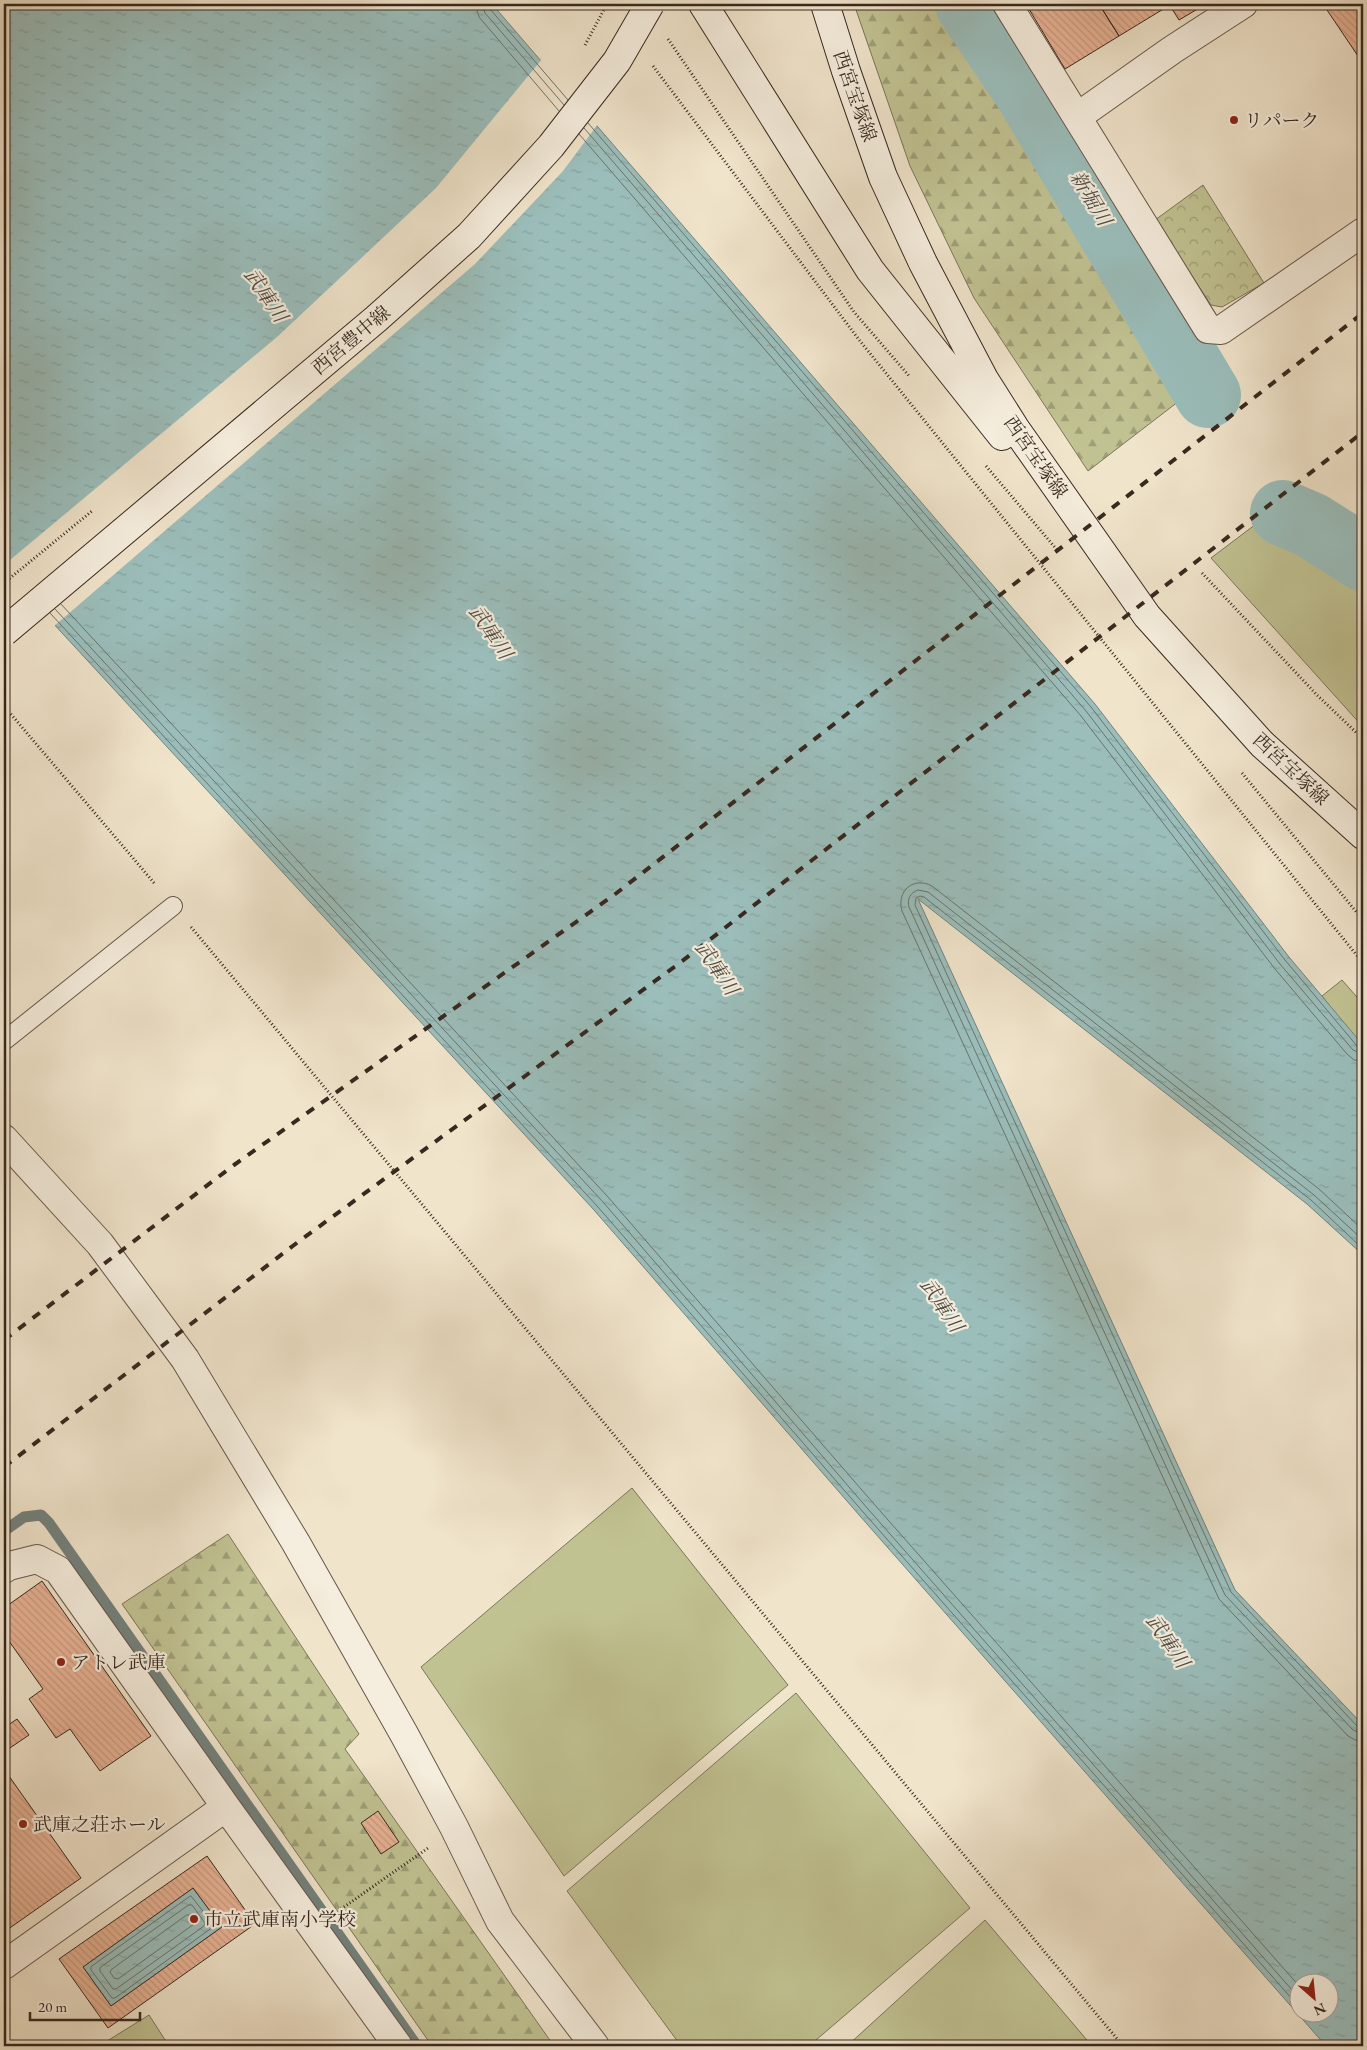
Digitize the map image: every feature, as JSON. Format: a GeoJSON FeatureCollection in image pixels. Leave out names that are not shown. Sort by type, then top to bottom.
{"type":"FeatureCollection","features":[{"type":"Feature","properties":{"kind":"street","name":"西宮豊中線"},"geometry":{"type":"LineString","coordinates":[[4,632],[376,319],[469,236],[551,146],[617,61],[650,4]]}},
{"type":"Feature","properties":{"kind":"street"},"geometry":{"type":"LineString","coordinates":[[702,4],[870,270],[1147,616]]}},
{"type":"Feature","properties":{"kind":"street","name":"西宮宝塚線"},"geometry":{"type":"LineString","coordinates":[[825,4],[883,177],[923,263],[979,370],[1015,428],[1147,616],[1262,744],[1363,835]]}},
{"type":"Feature","properties":{"kind":"street"},"geometry":{"type":"LineString","coordinates":[[1007,4],[1208,329],[1221,330],[1363,232]]}},
{"type":"Feature","properties":{"kind":"street"},"geometry":{"type":"LineString","coordinates":[[1077,117],[1172,50],[1243,4]]}},
{"type":"Feature","properties":{"kind":"street"},"geometry":{"type":"LineString","coordinates":[[4,1139],[100,1244],[185,1359],[296,1543],[399,1726],[454,1827],[500,1921],[595,2046]]}},
{"type":"Feature","properties":{"kind":"street"},"geometry":{"type":"LineString","coordinates":[[4,1569],[37,1559],[58,1570],[398,2046]]}},
{"type":"Feature","properties":{"kind":"street"},"geometry":{"type":"LineString","coordinates":[[4,1965],[226,1807]]}},
{"type":"Feature","properties":{"kind":"lane"},"geometry":{"type":"LineString","coordinates":[[4,1042],[173,906]]}},
{"type":"Feature","properties":{"kind":"path"},"geometry":{"type":"LineString","coordinates":[[584,48],[606,4]]}},
{"type":"Feature","properties":{"kind":"path"},"geometry":{"type":"LineString","coordinates":[[652,64],[860,341],[1363,963]]}},
{"type":"Feature","properties":{"kind":"path"},"geometry":{"type":"LineString","coordinates":[[4,584],[96,508]]}},
{"type":"Feature","properties":{"kind":"path"},"geometry":{"type":"LineString","coordinates":[[1202,573],[1317,695],[1363,739]]}},
{"type":"Feature","properties":{"kind":"path"},"geometry":{"type":"LineString","coordinates":[[4,706],[173,906],[1123,2046]]}},
{"type":"Feature","properties":{"kind":"path"},"geometry":{"type":"LineString","coordinates":[[334,1914],[418,1856]]}},
{"type":"Feature","properties":{"kind":"green space"},"geometry":{"type":"Polygon","coordinates":[[[854,4],[950,4],[1072,187],[1196,388],[1088,471],[974,298],[910,166],[854,4]]]}},
{"type":"Feature","properties":{"kind":"green space"},"geometry":{"type":"Polygon","coordinates":[[[1203,185],[1264,283],[1222,307],[1211,305],[1155,220],[1203,185]]]}},
{"type":"Feature","properties":{"kind":"green space"},"geometry":{"type":"Polygon","coordinates":[[[1268,515],[1363,582],[1363,727],[1211,558],[1268,515]]]}},
{"type":"Feature","properties":{"kind":"green space"},"geometry":{"type":"Polygon","coordinates":[[[1342,980],[1363,1004],[1363,1048],[1322,996],[1342,980]]]}},
{"type":"Feature","properties":{"kind":"green space"},"geometry":{"type":"Polygon","coordinates":[[[632,1488],[788,1685],[564,1876],[421,1667],[632,1488]]]}},
{"type":"Feature","properties":{"kind":"green space"},"geometry":{"type":"Polygon","coordinates":[[[228,1534],[359,1734],[345,1749],[554,2046],[432,2046],[122,1604],[228,1534]]]}},
{"type":"Feature","properties":{"kind":"green space"},"geometry":{"type":"Polygon","coordinates":[[[796,1693],[970,1908],[809,2046],[681,2046],[567,1891],[796,1693]]]}},
{"type":"Feature","properties":{"kind":"green space"},"geometry":{"type":"Polygon","coordinates":[[[985,1920],[1092,2046],[847,2046],[985,1920]]]}},
{"type":"Feature","properties":{"kind":"green space"},"geometry":{"type":"Polygon","coordinates":[[[149,2015],[169,2046],[99,2046],[149,2015]]]}},
{"type":"Feature","properties":{"kind":"water","name":"武庫川"},"geometry":{"type":"Polygon","coordinates":[[[4,4],[492,4],[1095,704],[1289,957],[1363,1045],[1363,1255],[1307,1204],[918,899],[1235,1590],[1363,1725],[1363,2046],[1326,2046],[1305,2022],[1340,2022],[1340,1972],[1290,1972],[1290,2005],[594,1210],[4,570],[4,4]]]}},
{"type":"Feature","properties":{"kind":"water"},"geometry":{"type":"Polygon","coordinates":[[[193,1888],[222,1927],[111,2006],[83,1967],[193,1888]]]}},
{"type":"Feature","properties":{"kind":"pier"},"geometry":{"type":"Polygon","coordinates":[[[542,59],[598,124],[563,171],[475,264],[53,627],[4,574],[4,565],[277,337],[436,188],[542,59]]]}},
{"type":"Feature","properties":{"kind":"building"},"geometry":{"type":"Polygon","coordinates":[[[1026,4],[1099,4],[1119,36],[1065,69],[1026,4]]]}},
{"type":"Feature","properties":{"kind":"building"},"geometry":{"type":"Polygon","coordinates":[[[1099,4],[1169,4],[1170,5],[1119,36],[1099,4]]]}},
{"type":"Feature","properties":{"kind":"building"},"geometry":{"type":"Polygon","coordinates":[[[1169,4],[1206,4],[1179,20],[1169,4]]]}},
{"type":"Feature","properties":{"kind":"building"},"geometry":{"type":"Polygon","coordinates":[[[1323,4],[1363,4],[1362,62],[1323,4]]]}},
{"type":"Feature","properties":{"kind":"building","name":"アトレ武庫"},"geometry":{"type":"Polygon","coordinates":[[[42,1581],[151,1736],[100,1771],[70,1729],[56,1738],[29,1699],[43,1689],[4,1634],[4,1608],[42,1581]]]}},
{"type":"Feature","properties":{"kind":"building"},"geometry":{"type":"Polygon","coordinates":[[[17,1719],[29,1735],[4,1752],[4,1728],[17,1719]]]}},
{"type":"Feature","properties":{"kind":"building","name":"武庫之荘ホール"},"geometry":{"type":"Polygon","coordinates":[[[4,1769],[81,1878],[4,1932],[4,1769]]]}},
{"type":"Feature","properties":{"kind":"building"},"geometry":{"type":"Polygon","coordinates":[[[378,1811],[399,1842],[381,1854],[361,1823],[378,1811]]]}},
{"type":"Feature","properties":{"kind":"building"},"geometry":{"type":"Polygon","coordinates":[[[207,1856],[255,1924],[108,2028],[59,1959],[207,1856]],[[193,1888],[83,1967],[111,2006],[222,1927],[193,1888]]]}},
{"type":"Feature","properties":{"kind":"waterway","name":"新堀川"},"geometry":{"type":"LineString","coordinates":[[968,4],[1028,93],[1208,395]]}},
{"type":"Feature","properties":{"kind":"waterway","name":"新堀川"},"geometry":{"type":"LineString","coordinates":[[1283,513],[1311,525],[1363,558]]}},
{"type":"Feature","properties":{"kind":"waterway"},"geometry":{"type":"LineString","coordinates":[[4,1531],[24,1517],[41,1515],[49,1523],[417,2046]]}},
{"type":"Feature","properties":{"kind":"railway"},"geometry":{"type":"LineString","coordinates":[[4,1340],[234,1165],[614,895],[1363,313]]}},
{"type":"Feature","properties":{"kind":"railway"},"geometry":{"type":"LineString","coordinates":[[4,1467],[298,1242],[681,962],[1363,432]]}},
{"type":"Feature","properties":{"kind":"place","name":"リパーク"},"geometry":{"type":"Point","coordinates":[1234,120]}},
{"type":"Feature","properties":{"kind":"place","name":"アトレ武庫"},"geometry":{"type":"Point","coordinates":[61,1662]}},
{"type":"Feature","properties":{"kind":"place","name":"武庫之荘ホール"},"geometry":{"type":"Point","coordinates":[23,1824]}},
{"type":"Feature","properties":{"kind":"place","name":"市立武庫南小学校"},"geometry":{"type":"Point","coordinates":[194,1919]}}]}
